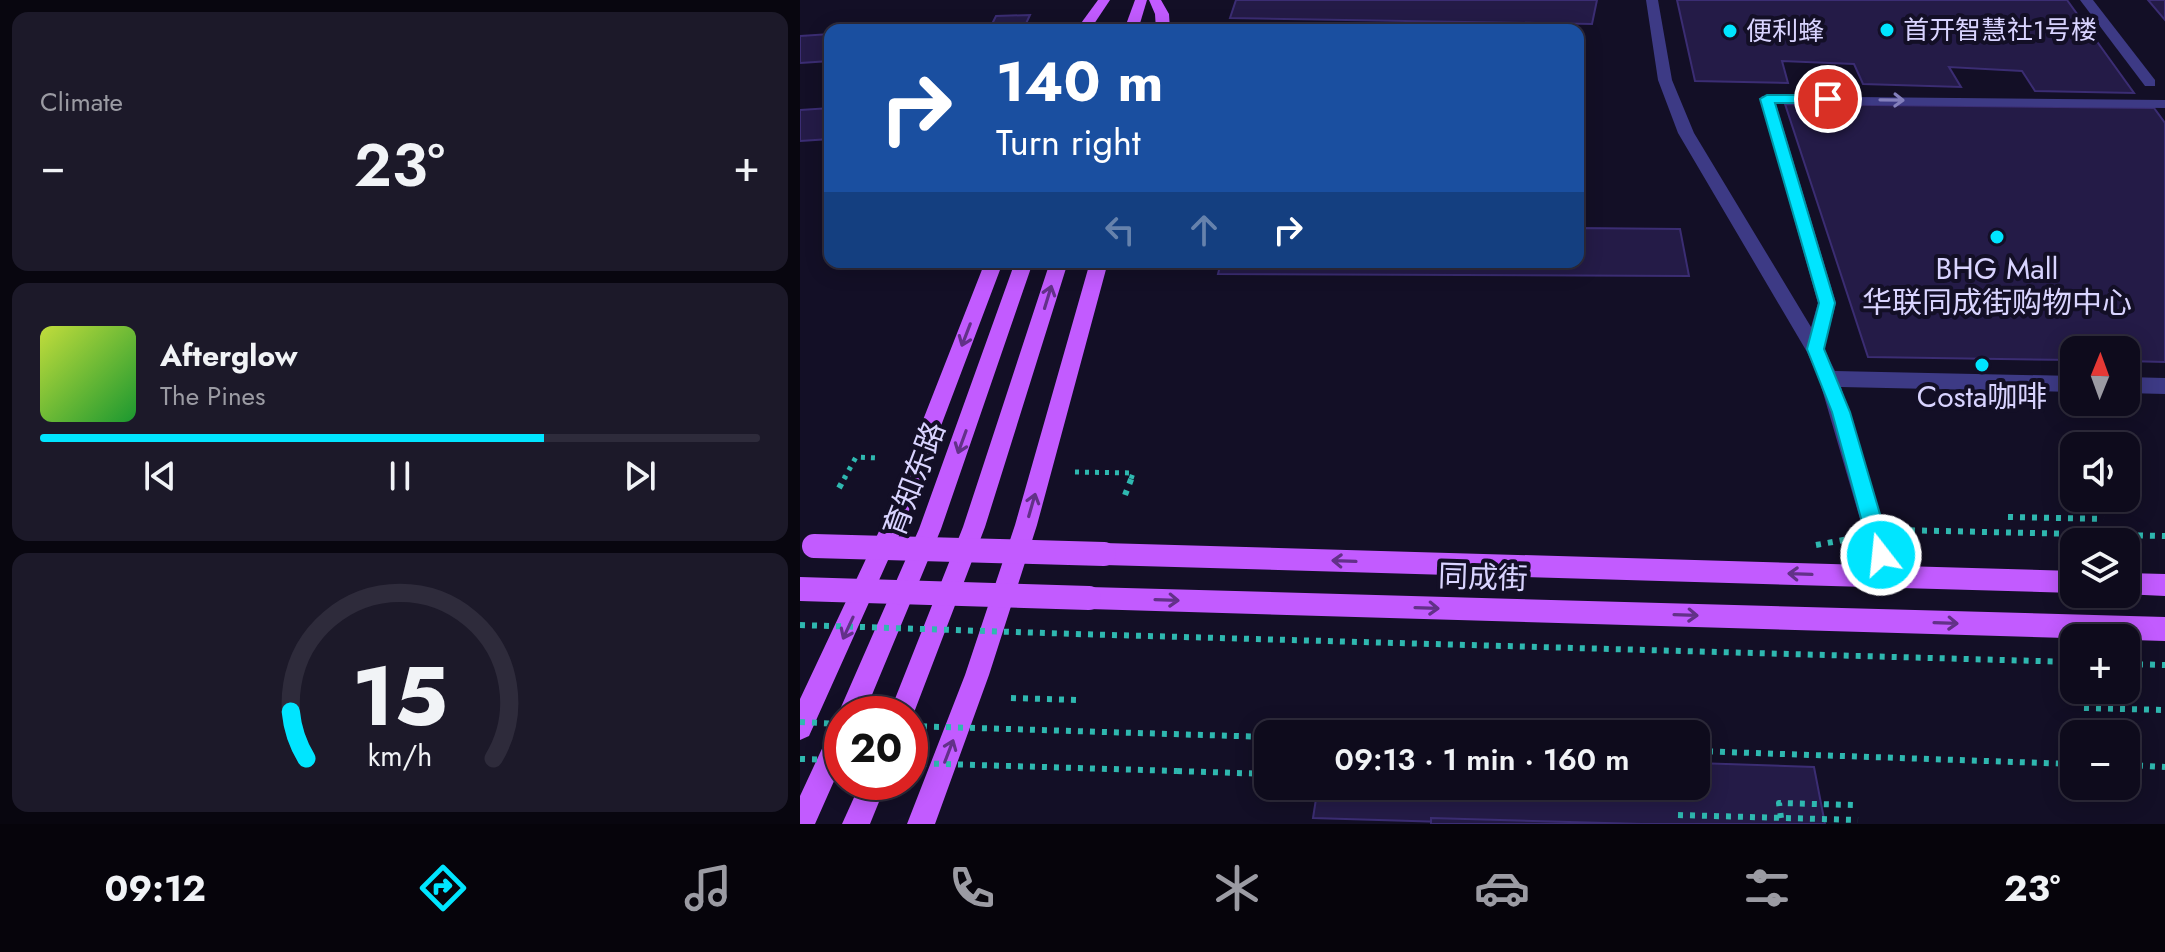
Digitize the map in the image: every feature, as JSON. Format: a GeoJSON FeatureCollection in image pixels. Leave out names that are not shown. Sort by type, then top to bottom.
{"type":"FeatureCollection","features":[{"type":"Feature","properties":{"kind":"main road"},"geometry":{"type":"LineString","coordinates":[[1087,24],[1104,0]]}},
{"type":"Feature","properties":{"kind":"main road"},"geometry":{"type":"LineString","coordinates":[[1103,24],[1111,0]]}},
{"type":"Feature","properties":{"kind":"main road"},"geometry":{"type":"LineString","coordinates":[[1133,24],[1141,0]]}},
{"type":"Feature","properties":{"kind":"main road"},"geometry":{"type":"LineString","coordinates":[[1155,0],[1162,14],[1163,24]]}},
{"type":"Feature","properties":{"kind":"main road"},"geometry":{"type":"LineString","coordinates":[[800,725],[891,529],[992,268]]}},
{"type":"Feature","properties":{"kind":"main road","name":"育知东路"},"geometry":{"type":"LineString","coordinates":[[859,696],[935,515],[1022,268]]}},
{"type":"Feature","properties":{"kind":"main road"},"geometry":{"type":"LineString","coordinates":[[909,696],[979,514],[1057,268]]}},
{"type":"Feature","properties":{"kind":"main road"},"geometry":{"type":"LineString","coordinates":[[921,824],[977,675],[1026,525],[1097,268]]}},
{"type":"Feature","properties":{"kind":"main road","name":"同成街"},"geometry":{"type":"LineString","coordinates":[[807,546],[2060,582]]}},
{"type":"Feature","properties":{"kind":"main road"},"geometry":{"type":"LineString","coordinates":[[2140,584],[2165,585]]}},
{"type":"Feature","properties":{"kind":"main road","name":"同成街"},"geometry":{"type":"LineString","coordinates":[[800,589],[2165,629]]}},
{"type":"Feature","properties":{"kind":"main road"},"geometry":{"type":"LineString","coordinates":[[801,824],[824,774]]}},
{"type":"Feature","properties":{"kind":"main road"},"geometry":{"type":"LineString","coordinates":[[856,824],[866,800]]}},
{"type":"Feature","properties":{"kind":"lane"},"geometry":{"type":"LineString","coordinates":[[1652,0],[1665,80],[1686,133],[1815,349],[1829,379],[1888,577]]}},
{"type":"Feature","properties":{"kind":"lane"},"geometry":{"type":"LineString","coordinates":[[2086,0],[2150,83]]}},
{"type":"Feature","properties":{"kind":"lane"},"geometry":{"type":"LineString","coordinates":[[1815,349],[1827,303],[1767,99],[2165,104]]}},
{"type":"Feature","properties":{"kind":"lane"},"geometry":{"type":"LineString","coordinates":[[1829,379],[2060,384]]}},
{"type":"Feature","properties":{"kind":"lane"},"geometry":{"type":"LineString","coordinates":[[2140,385],[2165,386]]}},
{"type":"Feature","properties":{"kind":"path"},"geometry":{"type":"LineString","coordinates":[[839,488],[856,457],[879,458]]}},
{"type":"Feature","properties":{"kind":"path"},"geometry":{"type":"LineString","coordinates":[[1075,472],[1133,473],[1125,495]]}},
{"type":"Feature","properties":{"kind":"path"},"geometry":{"type":"LineString","coordinates":[[2008,517],[2104,519]]}},
{"type":"Feature","properties":{"kind":"path"},"geometry":{"type":"LineString","coordinates":[[1805,547],[1907,529],[2165,536]]}},
{"type":"Feature","properties":{"kind":"path"},"geometry":{"type":"LineString","coordinates":[[800,625],[2060,662]]}},
{"type":"Feature","properties":{"kind":"path"},"geometry":{"type":"LineString","coordinates":[[2140,664],[2165,665]]}},
{"type":"Feature","properties":{"kind":"path"},"geometry":{"type":"LineString","coordinates":[[1011,698],[1079,700]]}},
{"type":"Feature","properties":{"kind":"path"},"geometry":{"type":"LineString","coordinates":[[2084,708],[2165,710]]}},
{"type":"Feature","properties":{"kind":"path"},"geometry":{"type":"LineString","coordinates":[[800,725],[824,724]]}},
{"type":"Feature","properties":{"kind":"path"},"geometry":{"type":"LineString","coordinates":[[928,727],[1254,737]]}},
{"type":"Feature","properties":{"kind":"path"},"geometry":{"type":"LineString","coordinates":[[1710,751],[2060,764]]}},
{"type":"Feature","properties":{"kind":"path"},"geometry":{"type":"LineString","coordinates":[[800,759],[824,760]]}},
{"type":"Feature","properties":{"kind":"path"},"geometry":{"type":"LineString","coordinates":[[928,764],[1254,774]]}},
{"type":"Feature","properties":{"kind":"path"},"geometry":{"type":"LineString","coordinates":[[2140,766],[2165,767]]}},
{"type":"Feature","properties":{"kind":"path"},"geometry":{"type":"LineString","coordinates":[[1781,818],[1779,803],[1854,805]]}},
{"type":"Feature","properties":{"kind":"path"},"geometry":{"type":"LineString","coordinates":[[1678,815],[1858,820]]}},
{"type":"Feature","properties":{"kind":"building"},"geometry":{"type":"Polygon","coordinates":[[[1236,0],[1597,0],[1592,24],[1230,18],[1236,0]]]}},
{"type":"Feature","properties":{"kind":"building","name":"首开智慧社1号楼"},"geometry":{"type":"Polygon","coordinates":[[[1677,0],[2067,0],[2134,93],[2035,91],[2022,71],[1949,67],[1961,87],[1863,84],[1854,64],[1782,61],[1788,83],[1695,81],[1677,0]]]}},
{"type":"Feature","properties":{"kind":"building"},"geometry":{"type":"Polygon","coordinates":[[[2148,0],[2165,0],[2165,20],[2148,0]]]}},
{"type":"Feature","properties":{"kind":"building"},"geometry":{"type":"Polygon","coordinates":[[[1030,15],[1026,24],[992,24],[996,16],[1030,15]]]}},
{"type":"Feature","properties":{"kind":"building"},"geometry":{"type":"Polygon","coordinates":[[[824,34],[824,61],[800,63],[800,36],[824,34]]]}},
{"type":"Feature","properties":{"kind":"building","name":"BHG Mall 华联同成街购物中心"},"geometry":{"type":"Polygon","coordinates":[[[1785,104],[2154,108],[2165,123],[2165,362],[2140,361],[2140,336],[2060,336],[2060,360],[1868,357],[1785,104]]]}},
{"type":"Feature","properties":{"kind":"building"},"geometry":{"type":"Polygon","coordinates":[[[824,108],[824,139],[800,141],[800,110],[824,108]]]}},
{"type":"Feature","properties":{"kind":"building"},"geometry":{"type":"Polygon","coordinates":[[[1584,228],[1680,229],[1689,276],[1218,274],[1220,268],[1584,268],[1584,228]]]}},
{"type":"Feature","properties":{"kind":"building"},"geometry":{"type":"Polygon","coordinates":[[[1710,763],[1814,767],[1825,824],[1511,824],[1313,818],[1316,800],[1710,800],[1710,763]]]}},
{"type":"Feature","properties":{"kind":"building"},"geometry":{"type":"Polygon","coordinates":[[[1431,818],[1642,824],[1431,824],[1431,818]]]}},
{"type":"Feature","properties":{"kind":"place","name":"首开智慧社1号楼"},"geometry":{"type":"Point","coordinates":[1887,30]}},
{"type":"Feature","properties":{"kind":"place","name":"便利蜂"},"geometry":{"type":"Point","coordinates":[1730,31]}},
{"type":"Feature","properties":{"kind":"place","name":"BHG Mall 华联同成街购物中心"},"geometry":{"type":"Point","coordinates":[1997,237]}},
{"type":"Feature","properties":{"kind":"place","name":"Costa咖啡"},"geometry":{"type":"Point","coordinates":[1982,365]}},
{"type":"Feature","properties":{"kind":"route"},"geometry":{"type":"LineString","coordinates":[[1828,99],[1767,99],[1827,303],[1815,349],[1841,412],[1881,555]]}}]}
